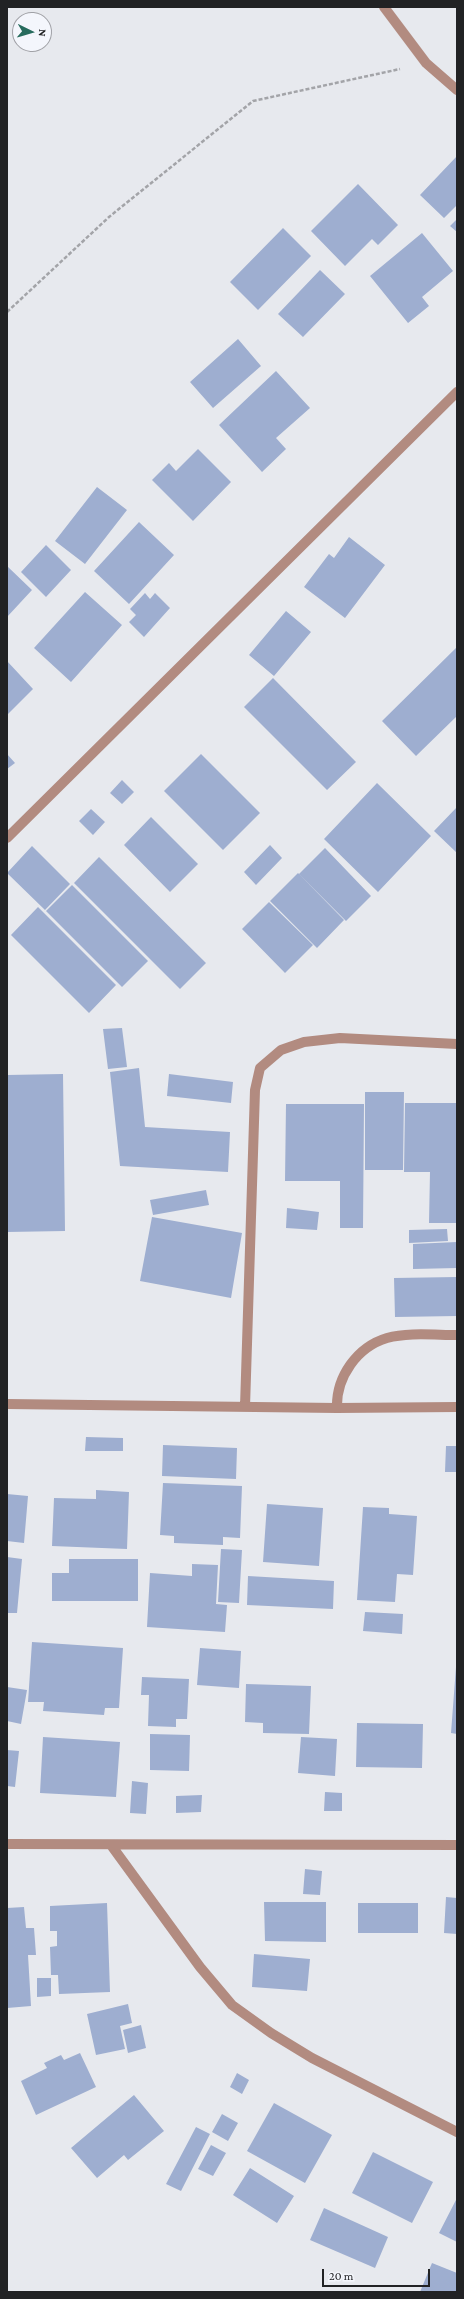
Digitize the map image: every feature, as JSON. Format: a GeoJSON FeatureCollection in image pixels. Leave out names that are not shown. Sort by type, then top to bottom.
{"type":"FeatureCollection","features":[{"type":"Feature","properties":{"kind":"street"},"geometry":{"type":"LineString","coordinates":[[384,7],[426,63],[457,90]]}},
{"type":"Feature","properties":{"kind":"street"},"geometry":{"type":"LineString","coordinates":[[7,838],[457,392]]}},
{"type":"Feature","properties":{"kind":"street"},"geometry":{"type":"LineString","coordinates":[[245,1407],[255,1090],[260,1068],[281,1050],[304,1042],[340,1038],[457,1044]]}},
{"type":"Feature","properties":{"kind":"street"},"geometry":{"type":"LineString","coordinates":[[337,1408],[336,1397],[342,1378],[353,1361],[368,1347],[387,1338],[407,1335],[457,1335]]}},
{"type":"Feature","properties":{"kind":"street"},"geometry":{"type":"LineString","coordinates":[[7,1404],[337,1408],[457,1407]]}},
{"type":"Feature","properties":{"kind":"street"},"geometry":{"type":"LineString","coordinates":[[7,1844],[457,1845]]}},
{"type":"Feature","properties":{"kind":"street"},"geometry":{"type":"LineString","coordinates":[[111,1845],[200,1967],[232,2005],[271,2033],[312,2058],[457,2132]]}},
{"type":"Feature","properties":{"kind":"path"},"geometry":{"type":"LineString","coordinates":[[7,312],[110,217],[253,101],[426,63]]}},
{"type":"Feature","properties":{"kind":"building"},"geometry":{"type":"Polygon","coordinates":[[[457,156],[457,205],[444,218],[420,195],[457,156]]]}},
{"type":"Feature","properties":{"kind":"building"},"geometry":{"type":"Polygon","coordinates":[[[358,184],[398,225],[378,245],[372,239],[345,266],[311,231],[358,184]]]}},
{"type":"Feature","properties":{"kind":"building"},"geometry":{"type":"Polygon","coordinates":[[[457,219],[457,232],[450,226],[457,219]]]}},
{"type":"Feature","properties":{"kind":"building"},"geometry":{"type":"Polygon","coordinates":[[[283,228],[311,256],[258,310],[230,282],[283,228]]]}},
{"type":"Feature","properties":{"kind":"building"},"geometry":{"type":"Polygon","coordinates":[[[422,233],[453,271],[422,297],[429,306],[408,323],[370,276],[422,233]]]}},
{"type":"Feature","properties":{"kind":"building"},"geometry":{"type":"Polygon","coordinates":[[[320,270],[345,294],[303,337],[278,314],[320,270]]]}},
{"type":"Feature","properties":{"kind":"building"},"geometry":{"type":"Polygon","coordinates":[[[238,339],[261,366],[213,408],[190,382],[238,339]]]}},
{"type":"Feature","properties":{"kind":"building"},"geometry":{"type":"Polygon","coordinates":[[[276,371],[310,408],[276,438],[286,449],[262,472],[219,425],[276,371]]]}},
{"type":"Feature","properties":{"kind":"building"},"geometry":{"type":"Polygon","coordinates":[[[198,449],[231,482],[193,521],[152,480],[169,463],[176,471],[198,449]]]}},
{"type":"Feature","properties":{"kind":"building"},"geometry":{"type":"Polygon","coordinates":[[[97,487],[127,510],[85,564],[55,541],[97,487]]]}},
{"type":"Feature","properties":{"kind":"building"},"geometry":{"type":"Polygon","coordinates":[[[139,522],[174,555],[129,604],[94,571],[139,522]]]}},
{"type":"Feature","properties":{"kind":"building"},"geometry":{"type":"Polygon","coordinates":[[[349,537],[385,565],[345,618],[304,587],[329,554],[334,558],[349,537]]]}},
{"type":"Feature","properties":{"kind":"building"},"geometry":{"type":"Polygon","coordinates":[[[46,545],[71,570],[46,597],[21,572],[46,545]]]}},
{"type":"Feature","properties":{"kind":"building"},"geometry":{"type":"Polygon","coordinates":[[[7,566],[32,590],[7,617],[7,566]]]}},
{"type":"Feature","properties":{"kind":"building"},"geometry":{"type":"Polygon","coordinates":[[[85,592],[122,625],[71,682],[34,648],[85,592]]]}},
{"type":"Feature","properties":{"kind":"building"},"geometry":{"type":"Polygon","coordinates":[[[145,593],[150,599],[155,593],[170,608],[144,637],[129,622],[136,615],[130,609],[145,593]]]}},
{"type":"Feature","properties":{"kind":"building"},"geometry":{"type":"Polygon","coordinates":[[[286,611],[311,632],[274,676],[249,655],[286,611]]]}},
{"type":"Feature","properties":{"kind":"building"},"geometry":{"type":"Polygon","coordinates":[[[457,647],[457,716],[416,756],[382,721],[457,647]]]}},
{"type":"Feature","properties":{"kind":"building"},"geometry":{"type":"Polygon","coordinates":[[[7,661],[33,689],[7,715],[7,661]]]}},
{"type":"Feature","properties":{"kind":"building"},"geometry":{"type":"Polygon","coordinates":[[[273,678],[356,762],[327,790],[244,707],[273,678]]]}},
{"type":"Feature","properties":{"kind":"building"},"geometry":{"type":"Polygon","coordinates":[[[7,754],[15,763],[7,769],[7,754]]]}},
{"type":"Feature","properties":{"kind":"building"},"geometry":{"type":"Polygon","coordinates":[[[201,754],[260,813],[223,850],[164,791],[201,754]]]}},
{"type":"Feature","properties":{"kind":"building"},"geometry":{"type":"Polygon","coordinates":[[[122,780],[134,792],[122,804],[110,793],[122,780]]]}},
{"type":"Feature","properties":{"kind":"building"},"geometry":{"type":"Polygon","coordinates":[[[377,783],[431,836],[378,892],[324,839],[377,783]]]}},
{"type":"Feature","properties":{"kind":"building"},"geometry":{"type":"Polygon","coordinates":[[[457,807],[457,853],[434,831],[457,807]]]}},
{"type":"Feature","properties":{"kind":"building"},"geometry":{"type":"Polygon","coordinates":[[[91,809],[105,822],[93,835],[79,821],[91,809]]]}},
{"type":"Feature","properties":{"kind":"building"},"geometry":{"type":"Polygon","coordinates":[[[151,817],[198,864],[170,892],[124,845],[151,817]]]}},
{"type":"Feature","properties":{"kind":"building"},"geometry":{"type":"Polygon","coordinates":[[[270,845],[282,858],[256,885],[244,872],[270,845]]]}},
{"type":"Feature","properties":{"kind":"building"},"geometry":{"type":"Polygon","coordinates":[[[32,846],[70,884],[45,910],[7,873],[32,846]]]}},
{"type":"Feature","properties":{"kind":"building"},"geometry":{"type":"Polygon","coordinates":[[[325,848],[371,896],[346,921],[299,874],[325,848]]]}},
{"type":"Feature","properties":{"kind":"building"},"geometry":{"type":"Polygon","coordinates":[[[99,857],[206,963],[180,989],[74,883],[99,857]]]}},
{"type":"Feature","properties":{"kind":"building"},"geometry":{"type":"Polygon","coordinates":[[[298,873],[344,920],[317,948],[270,901],[298,873]]]}},
{"type":"Feature","properties":{"kind":"building"},"geometry":{"type":"Polygon","coordinates":[[[72,885],[148,961],[122,987],[46,911],[72,885]]]}},
{"type":"Feature","properties":{"kind":"building"},"geometry":{"type":"Polygon","coordinates":[[[269,902],[313,945],[285,973],[242,929],[269,902]]]}},
{"type":"Feature","properties":{"kind":"building"},"geometry":{"type":"Polygon","coordinates":[[[38,907],[116,985],[89,1013],[11,935],[38,907]]]}},
{"type":"Feature","properties":{"kind":"building"},"geometry":{"type":"Polygon","coordinates":[[[122,1028],[127,1067],[108,1069],[103,1029],[122,1028]]]}},
{"type":"Feature","properties":{"kind":"building"},"geometry":{"type":"Polygon","coordinates":[[[139,1068],[145,1127],[230,1132],[228,1172],[120,1166],[110,1072],[139,1068]]]}},
{"type":"Feature","properties":{"kind":"building"},"geometry":{"type":"Polygon","coordinates":[[[63,1074],[65,1231],[7,1232],[7,1075],[63,1074]]]}},
{"type":"Feature","properties":{"kind":"building"},"geometry":{"type":"Polygon","coordinates":[[[169,1074],[233,1082],[231,1103],[167,1096],[169,1074]]]}},
{"type":"Feature","properties":{"kind":"building"},"geometry":{"type":"Polygon","coordinates":[[[365,1092],[404,1092],[403,1170],[365,1170],[365,1092]]]}},
{"type":"Feature","properties":{"kind":"building"},"geometry":{"type":"Polygon","coordinates":[[[405,1103],[457,1103],[457,1223],[429,1223],[430,1172],[404,1172],[405,1103]]]}},
{"type":"Feature","properties":{"kind":"building"},"geometry":{"type":"Polygon","coordinates":[[[286,1104],[364,1104],[363,1228],[340,1228],[340,1181],[285,1181],[286,1104]]]}},
{"type":"Feature","properties":{"kind":"building"},"geometry":{"type":"Polygon","coordinates":[[[206,1190],[209,1205],[153,1215],[150,1200],[206,1190]]]}},
{"type":"Feature","properties":{"kind":"building"},"geometry":{"type":"Polygon","coordinates":[[[287,1208],[319,1212],[317,1230],[286,1228],[287,1208]]]}},
{"type":"Feature","properties":{"kind":"building"},"geometry":{"type":"Polygon","coordinates":[[[152,1217],[242,1233],[231,1298],[140,1281],[152,1217]]]}},
{"type":"Feature","properties":{"kind":"building"},"geometry":{"type":"Polygon","coordinates":[[[447,1229],[448,1241],[409,1243],[409,1230],[447,1229]]]}},
{"type":"Feature","properties":{"kind":"building"},"geometry":{"type":"Polygon","coordinates":[[[457,1242],[457,1268],[413,1269],[413,1244],[457,1242]]]}},
{"type":"Feature","properties":{"kind":"building"},"geometry":{"type":"Polygon","coordinates":[[[457,1277],[457,1316],[395,1317],[394,1278],[457,1277]]]}},
{"type":"Feature","properties":{"kind":"building"},"geometry":{"type":"Polygon","coordinates":[[[86,1437],[123,1438],[123,1451],[85,1451],[86,1437]]]}},
{"type":"Feature","properties":{"kind":"building"},"geometry":{"type":"Polygon","coordinates":[[[163,1445],[237,1448],[236,1479],[162,1476],[163,1445]]]}},
{"type":"Feature","properties":{"kind":"building"},"geometry":{"type":"Polygon","coordinates":[[[446,1446],[457,1446],[457,1472],[445,1472],[446,1446]]]}},
{"type":"Feature","properties":{"kind":"building"},"geometry":{"type":"Polygon","coordinates":[[[163,1483],[242,1486],[240,1538],[223,1537],[223,1545],[174,1543],[174,1536],[160,1535],[163,1483]]]}},
{"type":"Feature","properties":{"kind":"building"},"geometry":{"type":"Polygon","coordinates":[[[96,1490],[129,1492],[127,1549],[52,1546],[54,1498],[96,1499],[96,1490]]]}},
{"type":"Feature","properties":{"kind":"building"},"geometry":{"type":"Polygon","coordinates":[[[7,1494],[28,1496],[24,1543],[7,1541],[7,1494]]]}},
{"type":"Feature","properties":{"kind":"building"},"geometry":{"type":"Polygon","coordinates":[[[267,1504],[323,1508],[319,1566],[263,1562],[267,1504]]]}},
{"type":"Feature","properties":{"kind":"building"},"geometry":{"type":"Polygon","coordinates":[[[363,1507],[389,1508],[389,1514],[417,1516],[413,1575],[397,1574],[395,1602],[357,1600],[363,1507]]]}},
{"type":"Feature","properties":{"kind":"building"},"geometry":{"type":"Polygon","coordinates":[[[221,1549],[242,1550],[239,1603],[218,1602],[221,1549]]]}},
{"type":"Feature","properties":{"kind":"building"},"geometry":{"type":"Polygon","coordinates":[[[7,1557],[22,1559],[17,1613],[7,1613],[7,1557]]]}},
{"type":"Feature","properties":{"kind":"building"},"geometry":{"type":"Polygon","coordinates":[[[69,1559],[138,1559],[138,1601],[52,1601],[52,1573],[69,1573],[69,1559]]]}},
{"type":"Feature","properties":{"kind":"building"},"geometry":{"type":"Polygon","coordinates":[[[192,1564],[218,1565],[216,1604],[227,1605],[225,1632],[147,1627],[150,1573],[192,1576],[192,1564]]]}},
{"type":"Feature","properties":{"kind":"building"},"geometry":{"type":"Polygon","coordinates":[[[248,1576],[334,1581],[333,1609],[247,1605],[248,1576]]]}},
{"type":"Feature","properties":{"kind":"building"},"geometry":{"type":"Polygon","coordinates":[[[365,1612],[403,1614],[402,1634],[363,1631],[365,1612]]]}},
{"type":"Feature","properties":{"kind":"building"},"geometry":{"type":"Polygon","coordinates":[[[32,1642],[123,1648],[119,1708],[105,1708],[104,1715],[43,1711],[44,1702],[28,1702],[32,1642]]]}},
{"type":"Feature","properties":{"kind":"building"},"geometry":{"type":"Polygon","coordinates":[[[200,1648],[241,1651],[239,1688],[197,1685],[200,1648]]]}},
{"type":"Feature","properties":{"kind":"building"},"geometry":{"type":"Polygon","coordinates":[[[457,1667],[457,1734],[451,1733],[457,1667]]]}},
{"type":"Feature","properties":{"kind":"building"},"geometry":{"type":"Polygon","coordinates":[[[142,1677],[189,1679],[187,1719],[176,1719],[176,1727],[148,1726],[149,1695],[141,1695],[142,1677]]]}},
{"type":"Feature","properties":{"kind":"building"},"geometry":{"type":"Polygon","coordinates":[[[246,1684],[311,1686],[309,1734],[263,1733],[263,1723],[245,1722],[246,1684]]]}},
{"type":"Feature","properties":{"kind":"building"},"geometry":{"type":"Polygon","coordinates":[[[7,1687],[27,1690],[21,1724],[7,1721],[7,1687]]]}},
{"type":"Feature","properties":{"kind":"building"},"geometry":{"type":"Polygon","coordinates":[[[357,1723],[423,1724],[422,1768],[356,1767],[357,1723]]]}},
{"type":"Feature","properties":{"kind":"building"},"geometry":{"type":"Polygon","coordinates":[[[150,1734],[190,1735],[189,1771],[150,1770],[150,1734]]]}},
{"type":"Feature","properties":{"kind":"building"},"geometry":{"type":"Polygon","coordinates":[[[43,1737],[120,1742],[116,1797],[40,1793],[43,1737]]]}},
{"type":"Feature","properties":{"kind":"building"},"geometry":{"type":"Polygon","coordinates":[[[301,1737],[337,1739],[335,1776],[298,1773],[301,1737]]]}},
{"type":"Feature","properties":{"kind":"building"},"geometry":{"type":"Polygon","coordinates":[[[7,1750],[19,1751],[15,1787],[7,1786],[7,1750]]]}},
{"type":"Feature","properties":{"kind":"building"},"geometry":{"type":"Polygon","coordinates":[[[132,1781],[148,1783],[146,1814],[130,1813],[132,1781]]]}},
{"type":"Feature","properties":{"kind":"building"},"geometry":{"type":"Polygon","coordinates":[[[325,1792],[342,1793],[342,1811],[324,1811],[325,1792]]]}},
{"type":"Feature","properties":{"kind":"building"},"geometry":{"type":"Polygon","coordinates":[[[202,1795],[201,1812],[176,1813],[176,1796],[202,1795]]]}},
{"type":"Feature","properties":{"kind":"building"},"geometry":{"type":"Polygon","coordinates":[[[305,1869],[322,1871],[320,1895],[303,1894],[305,1869]]]}},
{"type":"Feature","properties":{"kind":"building"},"geometry":{"type":"Polygon","coordinates":[[[446,1897],[457,1898],[457,1934],[444,1933],[446,1897]]]}},
{"type":"Feature","properties":{"kind":"building"},"geometry":{"type":"Polygon","coordinates":[[[264,1902],[326,1902],[326,1942],[265,1941],[264,1902]]]}},
{"type":"Feature","properties":{"kind":"building"},"geometry":{"type":"Polygon","coordinates":[[[107,1903],[110,1992],[59,1994],[58,1975],[51,1975],[50,1947],[57,1946],[57,1931],[50,1931],[50,1906],[107,1903]]]}},
{"type":"Feature","properties":{"kind":"building"},"geometry":{"type":"Polygon","coordinates":[[[358,1903],[418,1903],[418,1933],[358,1933],[358,1903]]]}},
{"type":"Feature","properties":{"kind":"building"},"geometry":{"type":"Polygon","coordinates":[[[24,1907],[26,1928],[34,1928],[36,1955],[28,1955],[31,2006],[7,2008],[7,1908],[24,1907]]]}},
{"type":"Feature","properties":{"kind":"building"},"geometry":{"type":"Polygon","coordinates":[[[254,1954],[310,1959],[307,1991],[252,1987],[254,1954]]]}},
{"type":"Feature","properties":{"kind":"building"},"geometry":{"type":"Polygon","coordinates":[[[37,1978],[51,1978],[51,1996],[37,1997],[37,1978]]]}},
{"type":"Feature","properties":{"kind":"building"},"geometry":{"type":"Polygon","coordinates":[[[128,2004],[132,2023],[120,2026],[125,2049],[96,2055],[87,2014],[128,2004]]]}},
{"type":"Feature","properties":{"kind":"building"},"geometry":{"type":"Polygon","coordinates":[[[141,2025],[146,2048],[128,2053],[123,2030],[141,2025]]]}},
{"type":"Feature","properties":{"kind":"building"},"geometry":{"type":"Polygon","coordinates":[[[80,2053],[96,2087],[36,2115],[21,2081],[47,2068],[44,2063],[61,2055],[64,2060],[80,2053]]]}},
{"type":"Feature","properties":{"kind":"building"},"geometry":{"type":"Polygon","coordinates":[[[237,2073],[249,2080],[242,2094],[230,2087],[237,2073]]]}},
{"type":"Feature","properties":{"kind":"building"},"geometry":{"type":"Polygon","coordinates":[[[134,2095],[164,2131],[128,2160],[124,2155],[97,2178],[71,2148],[134,2095]]]}},
{"type":"Feature","properties":{"kind":"building"},"geometry":{"type":"Polygon","coordinates":[[[274,2103],[332,2135],[305,2183],[247,2151],[274,2103]]]}},
{"type":"Feature","properties":{"kind":"building"},"geometry":{"type":"Polygon","coordinates":[[[222,2114],[238,2123],[228,2141],[212,2132],[222,2114]]]}},
{"type":"Feature","properties":{"kind":"building"},"geometry":{"type":"Polygon","coordinates":[[[196,2127],[210,2134],[181,2191],[166,2184],[196,2127]]]}},
{"type":"Feature","properties":{"kind":"building"},"geometry":{"type":"Polygon","coordinates":[[[211,2145],[226,2153],[213,2176],[198,2169],[211,2145]]]}},
{"type":"Feature","properties":{"kind":"building"},"geometry":{"type":"Polygon","coordinates":[[[373,2152],[433,2182],[412,2223],[352,2193],[373,2152]]]}},
{"type":"Feature","properties":{"kind":"building"},"geometry":{"type":"Polygon","coordinates":[[[250,2168],[294,2196],[277,2223],[233,2195],[250,2168]]]}},
{"type":"Feature","properties":{"kind":"building"},"geometry":{"type":"Polygon","coordinates":[[[457,2198],[457,2242],[439,2233],[457,2198]]]}},
{"type":"Feature","properties":{"kind":"building"},"geometry":{"type":"Polygon","coordinates":[[[324,2208],[388,2237],[375,2268],[310,2240],[324,2208]]]}},
{"type":"Feature","properties":{"kind":"building"},"geometry":{"type":"Polygon","coordinates":[[[432,2263],[457,2273],[457,2292],[420,2292],[432,2263]]]}}]}
